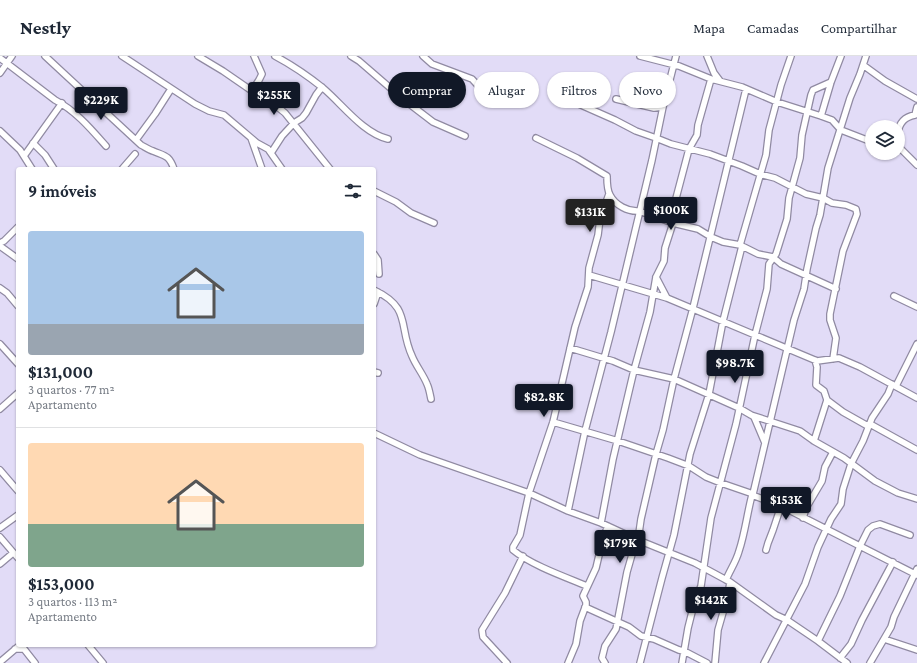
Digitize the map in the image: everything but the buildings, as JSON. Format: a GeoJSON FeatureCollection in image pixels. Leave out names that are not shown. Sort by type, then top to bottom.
{"type":"FeatureCollection","features":[{"type":"Feature","properties":{"kind":"street"},"geometry":{"type":"LineString","coordinates":[[0,73],[12,56]]}},
{"type":"Feature","properties":{"kind":"street"},"geometry":{"type":"LineString","coordinates":[[45,56],[136,140],[152,151],[164,154],[169,159],[173,167]]}},
{"type":"Feature","properties":{"kind":"street"},"geometry":{"type":"LineString","coordinates":[[122,56],[130,58],[171,89],[201,108],[224,115],[272,153],[276,166]]}},
{"type":"Feature","properties":{"kind":"street"},"geometry":{"type":"LineString","coordinates":[[198,56],[252,91],[269,100],[294,123],[328,167]]}},
{"type":"Feature","properties":{"kind":"street"},"geometry":{"type":"LineString","coordinates":[[252,91],[262,74],[254,56]]}},
{"type":"Feature","properties":{"kind":"street"},"geometry":{"type":"LineString","coordinates":[[274,56],[288,62],[322,87],[367,129],[378,136],[388,139]]}},
{"type":"Feature","properties":{"kind":"street"},"geometry":{"type":"LineString","coordinates":[[351,56],[433,122],[465,136]]}},
{"type":"Feature","properties":{"kind":"street"},"geometry":{"type":"LineString","coordinates":[[423,56],[432,64],[472,79],[474,81]]}},
{"type":"Feature","properties":{"kind":"street"},"geometry":{"type":"LineString","coordinates":[[640,56],[674,65],[832,120],[841,130],[865,139]]}},
{"type":"Feature","properties":{"kind":"street"},"geometry":{"type":"LineString","coordinates":[[672,72],[676,56]]}},
{"type":"Feature","properties":{"kind":"street"},"geometry":{"type":"LineString","coordinates":[[707,56],[714,73],[720,81]]}},
{"type":"Feature","properties":{"kind":"street"},"geometry":{"type":"LineString","coordinates":[[640,663],[674,535],[690,454],[709,394],[723,321],[741,246],[766,155],[769,130],[791,56]]}},
{"type":"Feature","properties":{"kind":"street"},"geometry":{"type":"LineString","coordinates":[[821,116],[831,82],[841,56]]}},
{"type":"Feature","properties":{"kind":"street"},"geometry":{"type":"LineString","coordinates":[[715,663],[718,630],[728,595],[728,581],[736,562],[745,532],[748,508],[771,420],[794,320],[804,289],[828,168],[850,98],[866,56]]}},
{"type":"Feature","properties":{"kind":"street"},"geometry":{"type":"LineString","coordinates":[[0,58],[74,112],[106,146]]}},
{"type":"Feature","properties":{"kind":"street"},"geometry":{"type":"LineString","coordinates":[[863,65],[885,81],[917,99]]}},
{"type":"Feature","properties":{"kind":"street"},"geometry":{"type":"LineString","coordinates":[[600,523],[634,370],[650,312],[656,277],[664,261],[665,248],[689,149],[697,135],[698,125],[711,79]]}},
{"type":"Feature","properties":{"kind":"street"},"geometry":{"type":"LineString","coordinates":[[682,663],[694,604],[701,586],[711,518],[721,483],[755,335],[768,289],[769,264],[781,239],[787,219],[789,198],[793,188],[800,158],[802,135],[811,94],[813,90],[831,82]]}},
{"type":"Feature","properties":{"kind":"street"},"geometry":{"type":"LineString","coordinates":[[272,153],[282,136],[294,123],[302,118],[322,87]]}},
{"type":"Feature","properties":{"kind":"street"},"geometry":{"type":"LineString","coordinates":[[136,140],[171,89]]}},
{"type":"Feature","properties":{"kind":"street"},"geometry":{"type":"LineString","coordinates":[[605,663],[602,658],[605,646],[616,629],[618,622],[627,572],[635,544],[638,540],[641,519],[656,454],[711,237],[746,89]]}},
{"type":"Feature","properties":{"kind":"street"},"geometry":{"type":"LineString","coordinates":[[24,156],[62,103]]}},
{"type":"Feature","properties":{"kind":"street"},"geometry":{"type":"LineString","coordinates":[[903,120],[907,117],[915,115],[917,107]]}},
{"type":"Feature","properties":{"kind":"street"},"geometry":{"type":"LineString","coordinates":[[587,108],[636,131],[671,144],[701,151],[760,174],[775,178],[806,194],[823,198],[832,204],[846,205],[856,209],[857,211],[843,251],[830,320],[836,338],[833,359]]}},
{"type":"Feature","properties":{"kind":"street"},"geometry":{"type":"LineString","coordinates":[[568,511],[585,431],[622,284],[662,108]]}},
{"type":"Feature","properties":{"kind":"street"},"geometry":{"type":"LineString","coordinates":[[0,131],[20,150],[31,167]]}},
{"type":"Feature","properties":{"kind":"street"},"geometry":{"type":"LineString","coordinates":[[250,137],[261,167]]}},
{"type":"Feature","properties":{"kind":"street"},"geometry":{"type":"LineString","coordinates":[[536,138],[577,158],[607,176],[609,194],[600,219],[598,235],[589,268],[588,287],[575,327],[552,422],[529,494],[520,536],[512,547],[513,550],[523,556],[587,586]]}},
{"type":"Feature","properties":{"kind":"street"},"geometry":{"type":"LineString","coordinates":[[33,143],[53,167]]}},
{"type":"Feature","properties":{"kind":"street"},"geometry":{"type":"LineString","coordinates":[[905,153],[917,165]]}},
{"type":"Feature","properties":{"kind":"street"},"geometry":{"type":"LineString","coordinates":[[124,167],[135,154]]}},
{"type":"Feature","properties":{"kind":"street"},"geometry":{"type":"LineString","coordinates":[[376,192],[396,202],[412,213],[434,223]]}},
{"type":"Feature","properties":{"kind":"street"},"geometry":{"type":"LineString","coordinates":[[609,194],[623,208],[639,211],[698,229],[723,242],[741,246],[758,254],[773,257],[781,264],[806,274],[836,289]]}},
{"type":"Feature","properties":{"kind":"street"},"geometry":{"type":"LineString","coordinates":[[0,242],[4,241],[16,229]]}},
{"type":"Feature","properties":{"kind":"street"},"geometry":{"type":"LineString","coordinates":[[0,246],[16,258]]}},
{"type":"Feature","properties":{"kind":"street"},"geometry":{"type":"LineString","coordinates":[[376,257],[378,260],[379,274]]}},
{"type":"Feature","properties":{"kind":"street"},"geometry":{"type":"LineString","coordinates":[[589,275],[667,298],[815,360],[839,358],[917,398]]}},
{"type":"Feature","properties":{"kind":"street"},"geometry":{"type":"LineString","coordinates":[[656,277],[667,298]]}},
{"type":"Feature","properties":{"kind":"street"},"geometry":{"type":"LineString","coordinates":[[0,288],[7,293],[16,304]]}},
{"type":"Feature","properties":{"kind":"street"},"geometry":{"type":"LineString","coordinates":[[376,291],[397,306],[403,318],[412,358],[428,384],[431,398]]}},
{"type":"Feature","properties":{"kind":"street"},"geometry":{"type":"LineString","coordinates":[[894,296],[917,307]]}},
{"type":"Feature","properties":{"kind":"street"},"geometry":{"type":"LineString","coordinates":[[0,344],[16,362]]}},
{"type":"Feature","properties":{"kind":"street"},"geometry":{"type":"LineString","coordinates":[[764,663],[805,584],[818,547],[841,504],[843,489],[851,464],[863,441],[872,418],[894,385],[917,344]]}},
{"type":"Feature","properties":{"kind":"street"},"geometry":{"type":"LineString","coordinates":[[570,348],[604,358],[634,370],[674,379],[752,415],[771,420],[800,431],[875,481],[898,493],[917,499]]}},
{"type":"Feature","properties":{"kind":"street"},"geometry":{"type":"LineString","coordinates":[[815,360],[817,367],[816,385],[824,391],[827,400],[843,412],[866,425],[870,424],[917,450]]}},
{"type":"Feature","properties":{"kind":"street"},"geometry":{"type":"LineString","coordinates":[[1,407],[16,395]]}},
{"type":"Feature","properties":{"kind":"street"},"geometry":{"type":"LineString","coordinates":[[814,441],[827,400]]}},
{"type":"Feature","properties":{"kind":"street"},"geometry":{"type":"LineString","coordinates":[[752,415],[765,443]]}},
{"type":"Feature","properties":{"kind":"street"},"geometry":{"type":"LineString","coordinates":[[552,422],[618,441],[688,466],[706,477],[781,506],[826,530],[916,572],[894,617],[891,627],[870,663]]}},
{"type":"Feature","properties":{"kind":"street"},"geometry":{"type":"LineString","coordinates":[[376,434],[420,455],[529,494],[696,563],[728,581],[776,615],[787,620],[847,663]]}},
{"type":"Feature","properties":{"kind":"street"},"geometry":{"type":"LineString","coordinates":[[803,518],[806,508],[822,481],[825,467],[833,452]]}},
{"type":"Feature","properties":{"kind":"street"},"geometry":{"type":"LineString","coordinates":[[0,470],[16,489]]}},
{"type":"Feature","properties":{"kind":"street"},"geometry":{"type":"LineString","coordinates":[[766,550],[781,506]]}},
{"type":"Feature","properties":{"kind":"street"},"geometry":{"type":"LineString","coordinates":[[0,528],[16,516]]}},
{"type":"Feature","properties":{"kind":"street"},"geometry":{"type":"LineString","coordinates":[[818,641],[868,530],[877,524],[880,524],[910,535]]}},
{"type":"Feature","properties":{"kind":"street"},"geometry":{"type":"LineString","coordinates":[[568,663],[576,644],[580,621],[585,607],[586,602],[583,596],[596,568],[603,538],[608,526]]}},
{"type":"Feature","properties":{"kind":"street"},"geometry":{"type":"LineString","coordinates":[[0,537],[16,556]]}},
{"type":"Feature","properties":{"kind":"street"},"geometry":{"type":"LineString","coordinates":[[0,564],[13,552]]}},
{"type":"Feature","properties":{"kind":"street"},"geometry":{"type":"LineString","coordinates":[[507,663],[483,637],[482,630],[505,592],[523,556]]}},
{"type":"Feature","properties":{"kind":"street"},"geometry":{"type":"LineString","coordinates":[[840,658],[852,644],[862,620],[892,562]]}},
{"type":"Feature","properties":{"kind":"street"},"geometry":{"type":"LineString","coordinates":[[585,607],[618,622],[646,638],[654,639],[684,651],[707,663]]}},
{"type":"Feature","properties":{"kind":"street"},"geometry":{"type":"LineString","coordinates":[[884,638],[917,650]]}},
{"type":"Feature","properties":{"kind":"street"},"geometry":{"type":"LineString","coordinates":[[0,662],[18,647]]}},
{"type":"Feature","properties":{"kind":"street"},"geometry":{"type":"LineString","coordinates":[[90,647],[103,663]]}},
{"type":"Feature","properties":{"kind":"street"},"geometry":{"type":"LineString","coordinates":[[15,649],[24,650],[35,663]]}}]}
